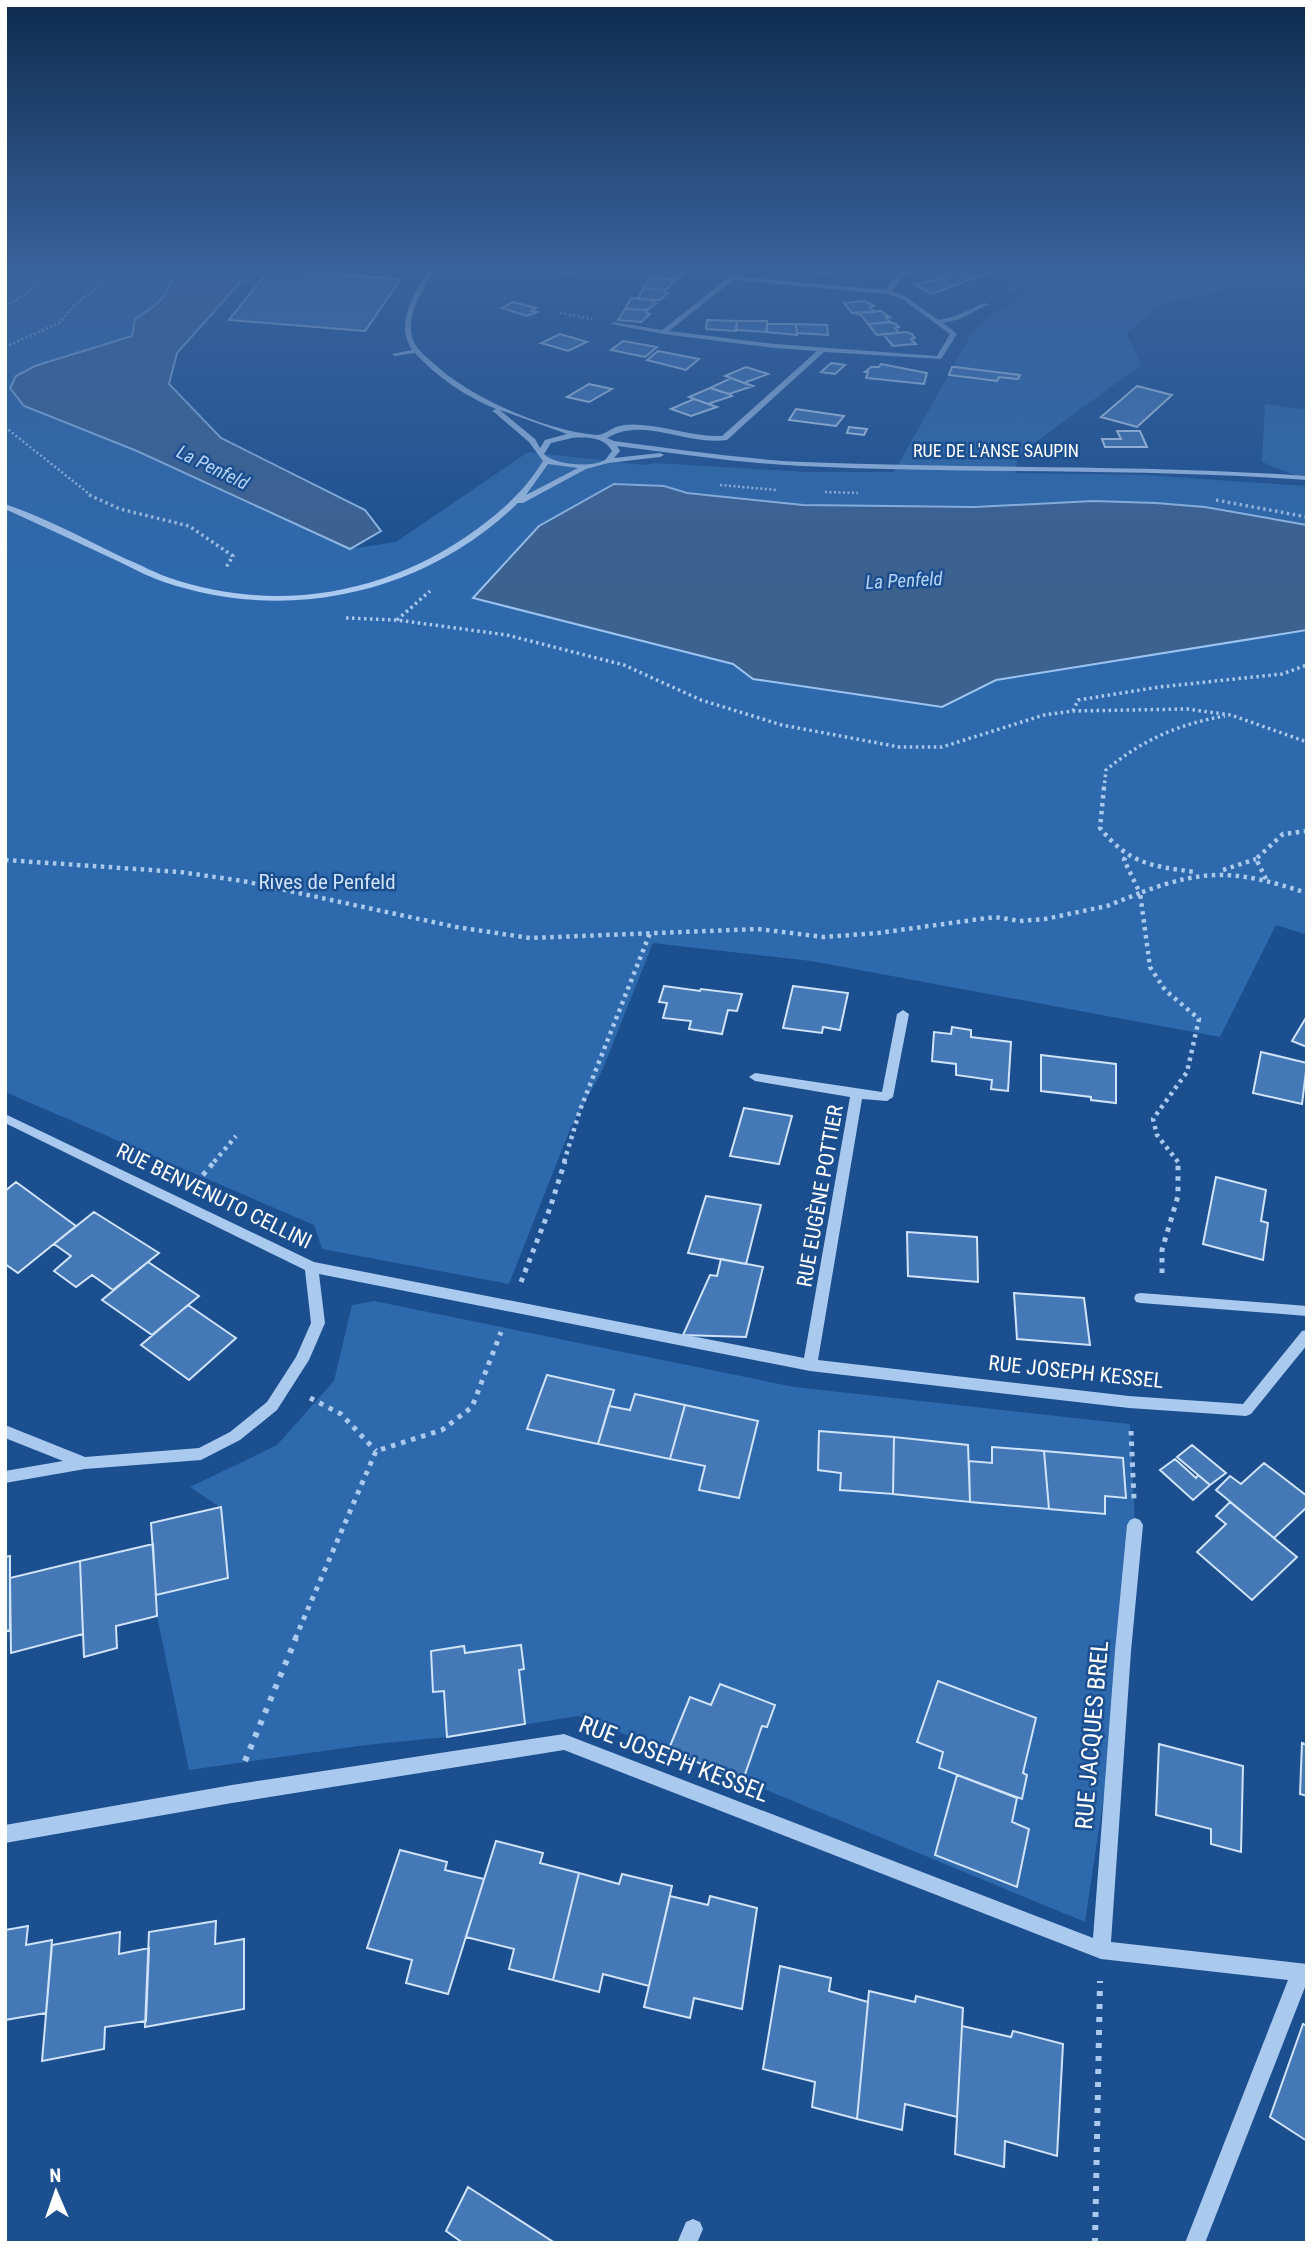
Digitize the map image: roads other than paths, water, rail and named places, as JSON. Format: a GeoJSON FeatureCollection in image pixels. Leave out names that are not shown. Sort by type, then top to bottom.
{"type":"FeatureCollection","features":[{"type":"Feature","properties":{"kind":"street"},"geometry":{"type":"LineString","coordinates":[[437,373],[465,393],[491,406],[578,435],[601,438],[620,429],[633,428],[691,438],[724,438],[796,373]]}},
{"type":"Feature","properties":{"kind":"street"},"geometry":{"type":"LineString","coordinates":[[491,406],[532,442],[547,460],[561,466],[586,467]]}},
{"type":"Feature","properties":{"kind":"street"},"geometry":{"type":"LineString","coordinates":[[541,453],[548,442],[578,435]]}},
{"type":"Feature","properties":{"kind":"street","name":"RUE DE L'ANSE SAUPIN"},"geometry":{"type":"LineString","coordinates":[[601,438],[612,443],[685,453],[804,464],[1079,467],[1307,478]]}},
{"type":"Feature","properties":{"kind":"street"},"geometry":{"type":"LineString","coordinates":[[608,461],[615,451],[612,443]]}},
{"type":"Feature","properties":{"kind":"street","name":"RUE DE L'ANSE SAUPIN"},"geometry":{"type":"LineString","coordinates":[[586,467],[608,461],[685,453]]}},
{"type":"Feature","properties":{"kind":"street"},"geometry":{"type":"LineString","coordinates":[[5,506],[168,581],[200,589],[272,599],[320,596],[380,584],[427,565],[453,550],[507,507],[541,473],[547,460]]}},
{"type":"Feature","properties":{"kind":"street"},"geometry":{"type":"LineString","coordinates":[[507,507],[586,467]]}},
{"type":"Feature","properties":{"kind":"street"},"geometry":{"type":"LineString","coordinates":[[857,1094],[887,1097],[903,1014]]}},
{"type":"Feature","properties":{"kind":"street","name":"RUE EUGÈNE POTTIER"},"geometry":{"type":"LineString","coordinates":[[755,1077],[857,1094],[810,1365]]}},
{"type":"Feature","properties":{"kind":"street","name":"RUE BENVENUTO CELLINI"},"geometry":{"type":"LineString","coordinates":[[5,1118],[311,1267],[318,1323],[302,1360],[272,1406],[235,1436],[201,1454],[85,1463],[5,1477]]}},
{"type":"Feature","properties":{"kind":"street","name":"RUE JOSEPH KESSEL"},"geometry":{"type":"LineString","coordinates":[[311,1267],[810,1365],[1129,1402],[1246,1410],[1307,1335]]}},
{"type":"Feature","properties":{"kind":"street"},"geometry":{"type":"LineString","coordinates":[[1141,1297],[1307,1311]]}},
{"type":"Feature","properties":{"kind":"street","name":"RUE BENVENUTO CELLINI"},"geometry":{"type":"LineString","coordinates":[[5,1431],[85,1463]]}},
{"type":"Feature","properties":{"kind":"street","name":"RUE JACQUES BREL"},"geometry":{"type":"LineString","coordinates":[[1101,1950],[1135,1525]]}},
{"type":"Feature","properties":{"kind":"street","name":"RUE JOSEPH KESSEL"},"geometry":{"type":"LineString","coordinates":[[5,1834],[232,1794],[564,1742],[1101,1950],[1303,1972]]}},
{"type":"Feature","properties":{"kind":"street"},"geometry":{"type":"LineString","coordinates":[[1195,2243],[1303,1972]]}},
{"type":"Feature","properties":{"kind":"water","name":"La Penfeld"},"geometry":{"type":"Polygon","coordinates":[[[22,373],[172,373],[169,384],[221,438],[365,510],[381,531],[350,549],[137,451],[24,406],[10,388],[16,376],[22,373]]]}},
{"type":"Feature","properties":{"kind":"water","name":"La Penfeld"},"geometry":{"type":"Polygon","coordinates":[[[614,484],[664,486],[687,493],[803,505],[975,507],[1093,501],[1156,503],[1205,507],[1307,525],[1307,630],[996,680],[942,707],[753,679],[733,664],[473,598],[539,526],[614,484]]]}},
{"type":"Feature","properties":{"kind":"park label","name":"Rives de Penfeld"},"geometry":{"type":"Point","coordinates":[327,882]}}]}
